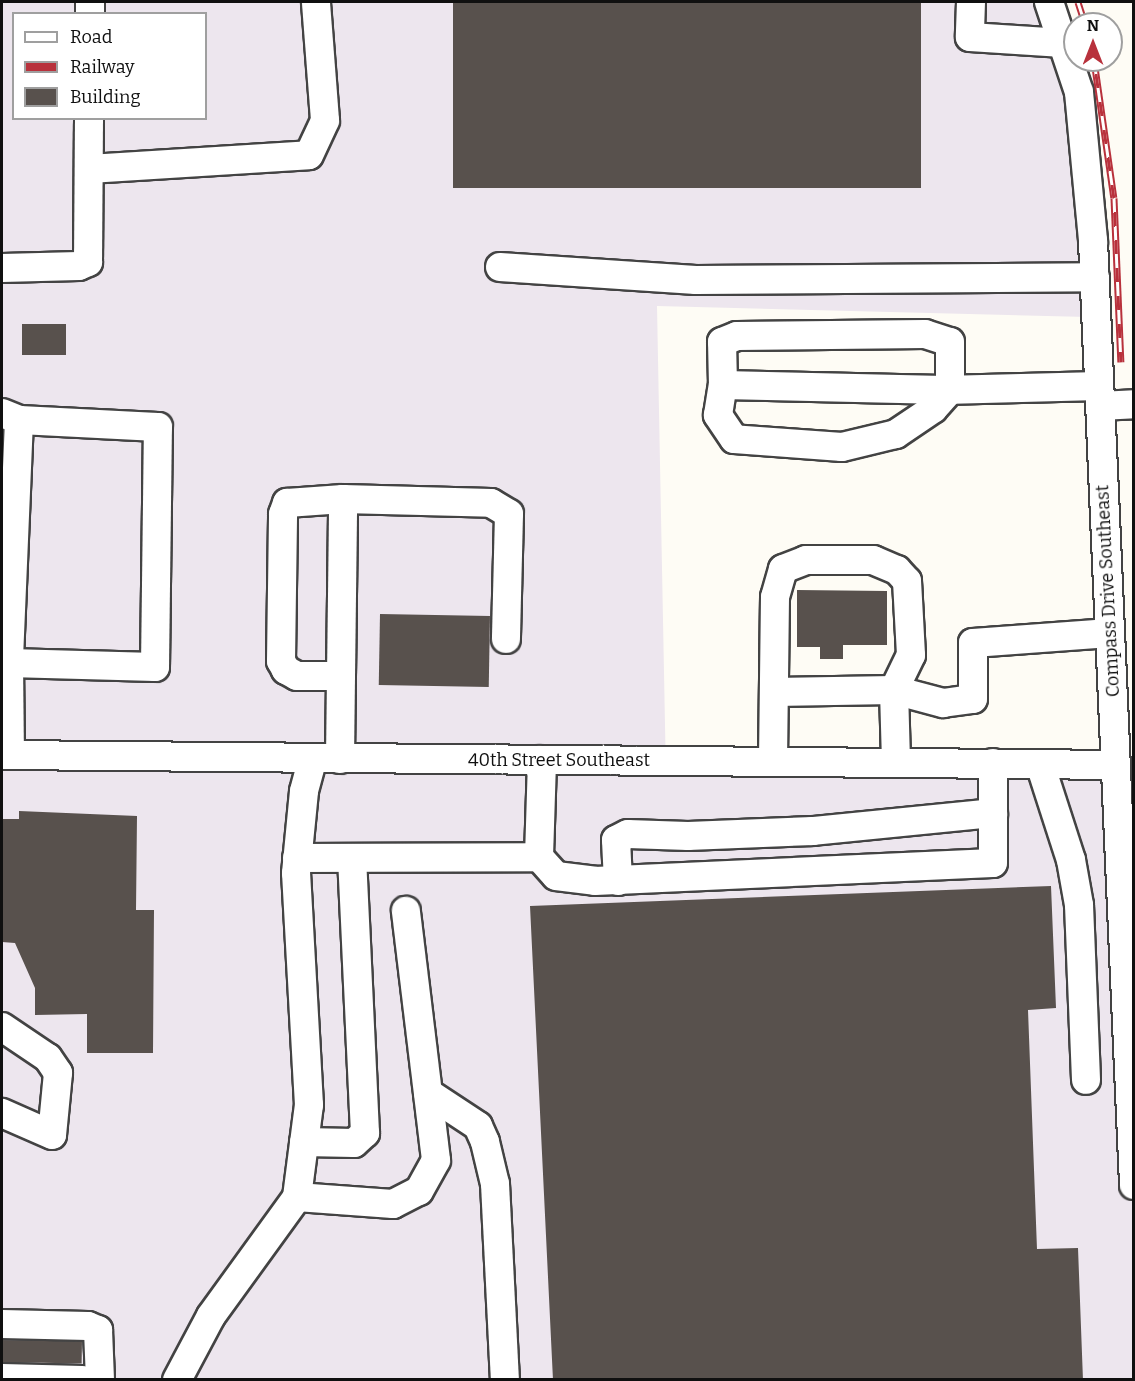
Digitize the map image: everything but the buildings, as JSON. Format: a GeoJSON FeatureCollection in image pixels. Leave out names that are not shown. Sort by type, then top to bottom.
{"type":"FeatureCollection","features":[{"type":"Feature","properties":{"kind":"street"},"geometry":{"type":"LineString","coordinates":[[89,169],[309,155],[325,120],[316,2]]}},
{"type":"Feature","properties":{"kind":"street"},"geometry":{"type":"LineString","coordinates":[[971,2],[970,37],[1063,43]]}},
{"type":"Feature","properties":{"kind":"street","name":"Compass Drive Southeast"},"geometry":{"type":"LineString","coordinates":[[1049,2],[1063,43]]}},
{"type":"Feature","properties":{"kind":"street","name":"Compass Drive Southeast"},"geometry":{"type":"LineString","coordinates":[[1072,72],[1079,92],[1095,277],[1134,1185]]}},
{"type":"Feature","properties":{"kind":"street"},"geometry":{"type":"LineString","coordinates":[[2,268],[79,266],[88,262],[89,120]]}},
{"type":"Feature","properties":{"kind":"street"},"geometry":{"type":"LineString","coordinates":[[500,267],[696,280],[1095,277]]}},
{"type":"Feature","properties":{"kind":"street"},"geometry":{"type":"LineString","coordinates":[[925,334],[950,342],[950,390],[933,409],[896,434],[842,447],[735,440],[718,415],[723,386],[722,342],[738,336],[925,334]]}},
{"type":"Feature","properties":{"kind":"street"},"geometry":{"type":"LineString","coordinates":[[723,386],[950,390],[1100,396],[1134,404]]}},
{"type":"Feature","properties":{"kind":"street"},"geometry":{"type":"LineString","coordinates":[[5,663],[155,667],[158,426],[10,417],[5,663],[6,755]]}},
{"type":"Feature","properties":{"kind":"street"},"geometry":{"type":"LineString","coordinates":[[341,676],[297,676],[281,661],[283,514],[287,503],[296,499],[491,503],[509,514],[506,639]]}},
{"type":"Feature","properties":{"kind":"street"},"geometry":{"type":"LineString","coordinates":[[177,1380],[211,1316],[297,1197],[309,1105],[297,858],[304,791],[327,758],[341,676],[343,499]]}},
{"type":"Feature","properties":{"kind":"street"},"geometry":{"type":"LineString","coordinates":[[773,761],[776,582],[783,569],[806,560],[873,560],[897,570],[907,581],[911,655],[894,690],[896,762]]}},
{"type":"Feature","properties":{"kind":"street"},"geometry":{"type":"LineString","coordinates":[[774,692],[894,690],[943,703],[973,699],[973,643],[1110,633]]}},
{"type":"Feature","properties":{"kind":"street","name":"40th Street Southeast"},"geometry":{"type":"LineString","coordinates":[[6,755],[1116,765]]}},
{"type":"Feature","properties":{"kind":"street"},"geometry":{"type":"LineString","coordinates":[[542,760],[539,857],[556,876],[618,881],[993,863],[993,763]]}},
{"type":"Feature","properties":{"kind":"street"},"geometry":{"type":"LineString","coordinates":[[1040,764],[1071,860],[1079,904],[1086,1080]]}},
{"type":"Feature","properties":{"kind":"street"},"geometry":{"type":"LineString","coordinates":[[618,881],[616,840],[628,834],[688,837],[813,831],[993,813]]}},
{"type":"Feature","properties":{"kind":"street"},"geometry":{"type":"LineString","coordinates":[[297,858],[539,857]]}},
{"type":"Feature","properties":{"kind":"street"},"geometry":{"type":"LineString","coordinates":[[304,1142],[354,1143],[365,1133],[352,858]]}},
{"type":"Feature","properties":{"kind":"street"},"geometry":{"type":"LineString","coordinates":[[297,1197],[393,1204],[419,1191],[436,1160],[406,911]]}},
{"type":"Feature","properties":{"kind":"street"},"geometry":{"type":"LineString","coordinates":[[2,1027],[48,1058],[58,1073],[52,1135],[2,1113]]}},
{"type":"Feature","properties":{"kind":"street"},"geometry":{"type":"LineString","coordinates":[[428,1093],[478,1126],[485,1142],[495,1184],[505,1380]]}},
{"type":"Feature","properties":{"kind":"street"},"geometry":{"type":"LineString","coordinates":[[2,1324],[88,1326],[98,1330],[100,1380]]}},
{"type":"Feature","properties":{"kind":"street"},"geometry":{"type":"LineString","coordinates":[[2,1378],[82,1380]]}},
{"type":"Feature","properties":{"kind":"shaded area"},"geometry":{"type":"Polygon","coordinates":[[[2,2],[1035,2],[1058,61],[1082,176],[1088,317],[657,306],[666,777],[1133,775],[1133,1379],[2,1380],[2,2]]]}},
{"type":"Feature","properties":{"kind":"railway"},"geometry":{"type":"LineString","coordinates":[[1078,2],[1081,12]]}},
{"type":"Feature","properties":{"kind":"railway"},"geometry":{"type":"LineString","coordinates":[[1096,72],[1114,198],[1121,362]]}}]}
